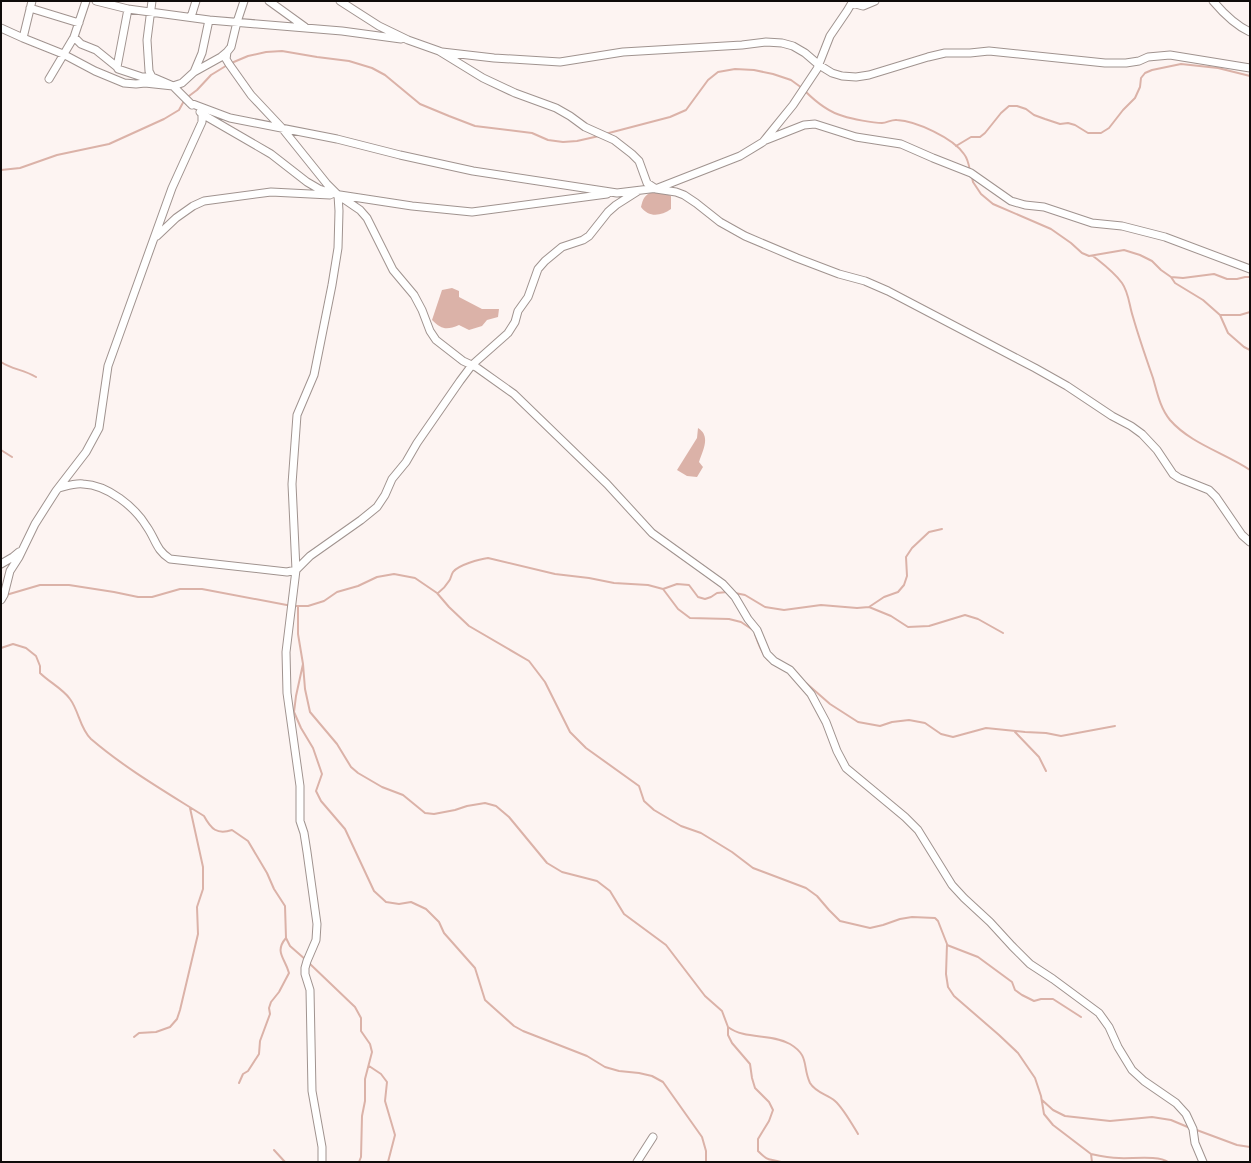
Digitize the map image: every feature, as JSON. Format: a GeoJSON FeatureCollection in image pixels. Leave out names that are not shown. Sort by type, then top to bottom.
{"type":"FeatureCollection","features":[{"type":"Feature","properties":{"kind":"street"},"geometry":{"type":"LineString","coordinates":[[49,79],[74,37],[86,1]]}},
{"type":"Feature","properties":{"kind":"street"},"geometry":{"type":"LineString","coordinates":[[117,67],[133,1]]}},
{"type":"Feature","properties":{"kind":"street"},"geometry":{"type":"LineString","coordinates":[[152,1],[147,40],[148,71],[152,77]]}},
{"type":"Feature","properties":{"kind":"street"},"geometry":{"type":"LineString","coordinates":[[191,17],[196,1]]}},
{"type":"Feature","properties":{"kind":"street"},"geometry":{"type":"LineString","coordinates":[[1,28],[63,54],[110,78],[124,83],[145,83],[173,86],[182,83],[194,72],[227,52],[231,47],[244,1]]}},
{"type":"Feature","properties":{"kind":"street"},"geometry":{"type":"LineString","coordinates":[[269,1],[305,27]]}},
{"type":"Feature","properties":{"kind":"street"},"geometry":{"type":"LineString","coordinates":[[340,1],[379,26],[408,40],[438,51],[483,78],[515,93],[556,108],[585,127],[614,140],[632,154],[639,162],[647,183],[656,189],[676,192],[684,195],[696,202],[720,222],[745,236],[797,258],[839,274],[865,281],[888,291],[1067,386],[1142,434],[1157,450],[1173,474],[1179,478],[1209,490],[1216,497],[1242,536],[1250,542]]}},
{"type":"Feature","properties":{"kind":"street"},"geometry":{"type":"LineString","coordinates":[[763,142],[793,106],[819,65],[830,36],[848,11],[852,2],[863,6],[875,1]]}},
{"type":"Feature","properties":{"kind":"street"},"geometry":{"type":"LineString","coordinates":[[1213,1],[1222,12],[1240,27],[1250,32]]}},
{"type":"Feature","properties":{"kind":"street"},"geometry":{"type":"LineString","coordinates":[[101,2],[130,9],[209,20],[305,27],[408,40]]}},
{"type":"Feature","properties":{"kind":"street"},"geometry":{"type":"LineString","coordinates":[[23,38],[31,4],[79,23]]}},
{"type":"Feature","properties":{"kind":"street"},"geometry":{"type":"LineString","coordinates":[[194,72],[202,53],[209,20]]}},
{"type":"Feature","properties":{"kind":"street"},"geometry":{"type":"LineString","coordinates":[[74,37],[81,44],[96,50],[118,69],[142,76],[152,77],[173,86],[202,114],[271,154],[307,182],[319,189],[338,195]]}},
{"type":"Feature","properties":{"kind":"street"},"geometry":{"type":"LineString","coordinates":[[438,51],[494,58],[560,62],[623,52],[742,45],[766,42],[782,43],[793,46],[805,52],[819,65],[832,73],[842,76],[856,77],[869,75],[945,53],[989,51],[1104,63],[1126,63],[1139,61],[1148,57],[1170,55],[1250,68]]}},
{"type":"Feature","properties":{"kind":"street"},"geometry":{"type":"LineString","coordinates":[[227,52],[226,59],[247,89],[282,128],[327,184],[338,195],[360,210],[367,218],[393,270],[414,295],[422,310],[430,331],[436,340],[463,361],[472,365],[514,394],[608,484],[652,533],[723,584],[735,597],[748,619],[757,630],[767,654],[774,661],[790,670],[810,694],[826,722],[837,751],[846,768],[905,817],[918,830],[952,885],[1030,964],[1053,979],[1099,1014],[1109,1027],[1118,1047],[1132,1070],[1144,1081],[1176,1103],[1186,1114],[1193,1129],[1195,1142],[1203,1162]]}},
{"type":"Feature","properties":{"kind":"street"},"geometry":{"type":"LineString","coordinates":[[136,84],[142,76]]}},
{"type":"Feature","properties":{"kind":"street"},"geometry":{"type":"LineString","coordinates":[[190,103],[230,118],[337,138],[400,156],[473,171],[617,193]]}},
{"type":"Feature","properties":{"kind":"street"},"geometry":{"type":"LineString","coordinates":[[1,600],[4,595],[10,571],[19,557],[35,524],[59,488],[86,452],[99,428],[108,366],[172,188],[202,122],[202,114]]}},
{"type":"Feature","properties":{"kind":"street"},"geometry":{"type":"LineString","coordinates":[[155,237],[176,218],[193,206],[204,201],[271,192],[338,195],[368,198],[412,206],[472,212],[656,189],[740,156],[763,142],[804,125],[815,124],[856,137],[901,144],[971,173],[1011,201],[1024,205],[1044,207],[1092,223],[1122,226],[1165,237],[1250,269]]}},
{"type":"Feature","properties":{"kind":"street"},"geometry":{"type":"LineString","coordinates":[[59,488],[84,484],[101,489],[121,499],[140,516],[158,548],[170,559],[287,572],[296,570],[310,556],[361,520],[377,506],[385,495],[392,480],[406,462],[472,365],[508,333],[515,322],[518,311],[528,297],[538,270],[545,261],[562,247],[583,240],[589,236],[608,212],[638,191]]}},
{"type":"Feature","properties":{"kind":"street"},"geometry":{"type":"LineString","coordinates":[[322,1162],[322,1148],[312,1091],[310,990],[305,974],[307,961],[316,940],[317,924],[308,852],[300,821],[300,786],[288,693],[286,652],[296,570],[292,484],[297,415],[314,375],[332,285],[338,248],[338,195]]}},
{"type":"Feature","properties":{"kind":"street"},"geometry":{"type":"LineString","coordinates":[[1,564],[13,557],[25,545]]}},
{"type":"Feature","properties":{"kind":"street"},"geometry":{"type":"LineString","coordinates":[[637,1162],[653,1137]]}},
{"type":"Feature","properties":{"kind":"shaded area"},"geometry":{"type":"Polygon","coordinates":[[[651,192],[665,193],[671,196],[671,209],[655,215],[644,211],[641,207],[642,202],[645,196],[651,192]]]}},
{"type":"Feature","properties":{"kind":"shaded area"},"geometry":{"type":"Polygon","coordinates":[[[452,288],[459,291],[459,297],[482,309],[499,309],[498,317],[487,320],[482,326],[469,330],[459,325],[451,328],[439,326],[432,320],[442,290],[452,288]]]}},
{"type":"Feature","properties":{"kind":"shaded area"},"geometry":{"type":"Polygon","coordinates":[[[698,428],[702,431],[705,439],[704,448],[699,462],[703,467],[697,477],[687,476],[677,470],[697,438],[698,428]]]}},
{"type":"Feature","properties":{"kind":"waterway"},"geometry":{"type":"LineString","coordinates":[[1,170],[20,168],[57,155],[109,144],[164,119],[179,110],[185,99],[197,90],[211,75],[229,64],[248,56],[266,52],[282,51],[349,61],[372,68],[385,75],[420,104],[475,126],[532,133],[548,140],[563,142],[577,141],[599,136]]}},
{"type":"Feature","properties":{"kind":"waterway"},"geometry":{"type":"LineString","coordinates":[[956,146],[971,137],[980,137],[1009,106],[1017,106],[1026,109],[1034,115],[1060,124],[1068,123],[1075,125],[1088,133],[1101,133],[1109,128],[1123,110],[1135,98],[1140,87],[1141,78],[1145,73],[1152,70],[1181,64],[1218,68],[1250,76]]}},
{"type":"Feature","properties":{"kind":"waterway"},"geometry":{"type":"LineString","coordinates":[[605,134],[670,117],[686,110],[708,80],[718,72],[735,69],[754,70],[791,80],[802,88]]}},
{"type":"Feature","properties":{"kind":"waterway"},"geometry":{"type":"LineString","coordinates":[[805,91],[822,106],[843,116],[878,123],[895,120],[905,121],[934,131],[959,148],[969,164],[970,171]]}},
{"type":"Feature","properties":{"kind":"waterway"},"geometry":{"type":"LineString","coordinates":[[972,177],[973,182],[981,194],[993,204],[1051,229],[1082,253],[1089,256],[1124,250],[1152,261],[1171,277],[1183,278],[1214,274],[1227,279],[1250,277]]}},
{"type":"Feature","properties":{"kind":"waterway"},"geometry":{"type":"LineString","coordinates":[[1093,256],[1119,279],[1128,295],[1132,313],[1159,400],[1170,420],[1188,436],[1250,470]]}},
{"type":"Feature","properties":{"kind":"waterway"},"geometry":{"type":"LineString","coordinates":[[1171,277],[1175,283],[1203,300],[1220,315],[1228,333],[1244,347],[1250,350]]}},
{"type":"Feature","properties":{"kind":"waterway"},"geometry":{"type":"LineString","coordinates":[[1220,315],[1240,315],[1250,312]]}},
{"type":"Feature","properties":{"kind":"waterway"},"geometry":{"type":"LineString","coordinates":[[1,362],[36,377]]}},
{"type":"Feature","properties":{"kind":"waterway"},"geometry":{"type":"LineString","coordinates":[[1,450],[12,457]]}},
{"type":"Feature","properties":{"kind":"waterway"},"geometry":{"type":"LineString","coordinates":[[869,607],[884,597],[898,592],[904,585],[907,576],[906,557],[912,548],[929,532],[942,529]]}},
{"type":"Feature","properties":{"kind":"waterway"},"geometry":{"type":"LineString","coordinates":[[438,593],[447,585],[456,569],[469,563],[488,558],[555,574],[614,583],[648,585],[663,589],[678,609],[690,618],[729,619],[741,622],[753,630]]}},
{"type":"Feature","properties":{"kind":"waterway"},"geometry":{"type":"LineString","coordinates":[[6,595],[40,585],[69,585],[138,597],[152,597],[180,589],[202,589],[292,606],[308,606],[324,601],[337,592],[358,586],[377,577],[394,574],[415,578],[437,593],[469,626],[529,661],[545,682],[570,732],[586,748],[639,786],[644,801],[654,810],[681,826],[701,833],[732,852],[753,868],[806,888],[817,896],[840,921],[870,928],[912,917],[935,918],[938,921],[947,944],[946,974],[948,987],[954,996],[1018,1053],[1035,1078],[1041,1096],[1044,1114],[1053,1125],[1091,1154],[1092,1162]]}},
{"type":"Feature","properties":{"kind":"waterway"},"geometry":{"type":"LineString","coordinates":[[663,589],[677,584],[689,585],[698,597],[705,599],[717,593],[727,592]]}},
{"type":"Feature","properties":{"kind":"waterway"},"geometry":{"type":"LineString","coordinates":[[735,593],[745,595],[765,607],[784,610],[821,605],[857,608],[869,607],[891,616],[908,627],[929,626],[965,615],[978,619],[1003,633]]}},
{"type":"Feature","properties":{"kind":"waterway"},"geometry":{"type":"LineString","coordinates":[[298,606],[298,634],[303,664],[294,712],[301,728],[313,748],[322,774],[316,791],[321,801],[345,829],[374,891],[386,902],[399,904],[411,902],[426,909],[439,922],[444,933],[475,968],[485,1000],[514,1026],[523,1031],[587,1056],[605,1067],[619,1071],[652,1076],[663,1082],[702,1137],[706,1151],[706,1162]]}},
{"type":"Feature","properties":{"kind":"waterway"},"geometry":{"type":"LineString","coordinates":[[755,634],[762,651],[768,660]]}},
{"type":"Feature","properties":{"kind":"waterway"},"geometry":{"type":"LineString","coordinates":[[1,648],[13,644],[26,648],[36,656],[40,666],[40,673],[67,695],[76,709],[87,735],[104,750],[146,780],[204,816],[215,830],[222,832],[232,830],[248,841],[285,906],[286,938],[290,946],[306,960]]}},
{"type":"Feature","properties":{"kind":"waterway"},"geometry":{"type":"LineString","coordinates":[[303,664],[305,689],[310,712],[337,744],[351,767],[358,773],[382,787],[403,795],[425,813],[434,814],[485,803],[496,806],[509,817],[547,863],[562,872],[597,881],[610,891],[624,914],[666,945],[705,996],[722,1011],[728,1027],[728,1035],[732,1043],[750,1064],[755,1088],[769,1102],[773,1110],[769,1121],[758,1139],[758,1151],[769,1159],[781,1162]]}},
{"type":"Feature","properties":{"kind":"waterway"},"geometry":{"type":"LineString","coordinates":[[806,683],[830,704],[858,722],[880,726],[892,722],[909,720],[925,723],[941,734],[953,737],[986,728],[1046,733],[1061,736],[1115,726]]}},
{"type":"Feature","properties":{"kind":"waterway"},"geometry":{"type":"LineString","coordinates":[[1015,732],[1039,757],[1046,771]]}},
{"type":"Feature","properties":{"kind":"waterway"},"geometry":{"type":"LineString","coordinates":[[134,1037],[139,1033],[156,1032],[170,1027],[177,1019],[180,1010],[198,934],[197,907],[203,889],[203,867],[190,808]]}},
{"type":"Feature","properties":{"kind":"waterway"},"geometry":{"type":"LineString","coordinates":[[239,1083],[243,1074],[248,1071],[259,1054],[260,1041],[270,1014],[269,1008],[271,1002],[279,992],[289,973],[281,951],[281,947],[286,938]]}},
{"type":"Feature","properties":{"kind":"waterway"},"geometry":{"type":"LineString","coordinates":[[947,945],[978,957],[1012,982],[1015,990],[1022,995],[1034,1001],[1041,999],[1053,999],[1081,1017]]}},
{"type":"Feature","properties":{"kind":"waterway"},"geometry":{"type":"LineString","coordinates":[[309,963],[355,1007],[361,1018],[361,1031],[370,1044],[372,1052],[365,1079],[361,1157],[359,1162]]}},
{"type":"Feature","properties":{"kind":"waterway"},"geometry":{"type":"LineString","coordinates":[[728,1027],[742,1034],[783,1041],[796,1048],[803,1057],[812,1086],[838,1104],[858,1134]]}},
{"type":"Feature","properties":{"kind":"waterway"},"geometry":{"type":"LineString","coordinates":[[369,1066],[381,1074],[387,1082],[385,1101],[395,1135],[388,1162]]}},
{"type":"Feature","properties":{"kind":"waterway"},"geometry":{"type":"LineString","coordinates":[[1042,1100],[1053,1110],[1065,1116],[1110,1121],[1152,1117],[1171,1120],[1190,1128]]}},
{"type":"Feature","properties":{"kind":"waterway"},"geometry":{"type":"LineString","coordinates":[[1194,1129],[1237,1145],[1250,1147]]}},
{"type":"Feature","properties":{"kind":"waterway"},"geometry":{"type":"LineString","coordinates":[[274,1150],[285,1162]]}},
{"type":"Feature","properties":{"kind":"waterway"},"geometry":{"type":"LineString","coordinates":[[1091,1154],[1115,1158],[1158,1159],[1168,1162]]}}]}
